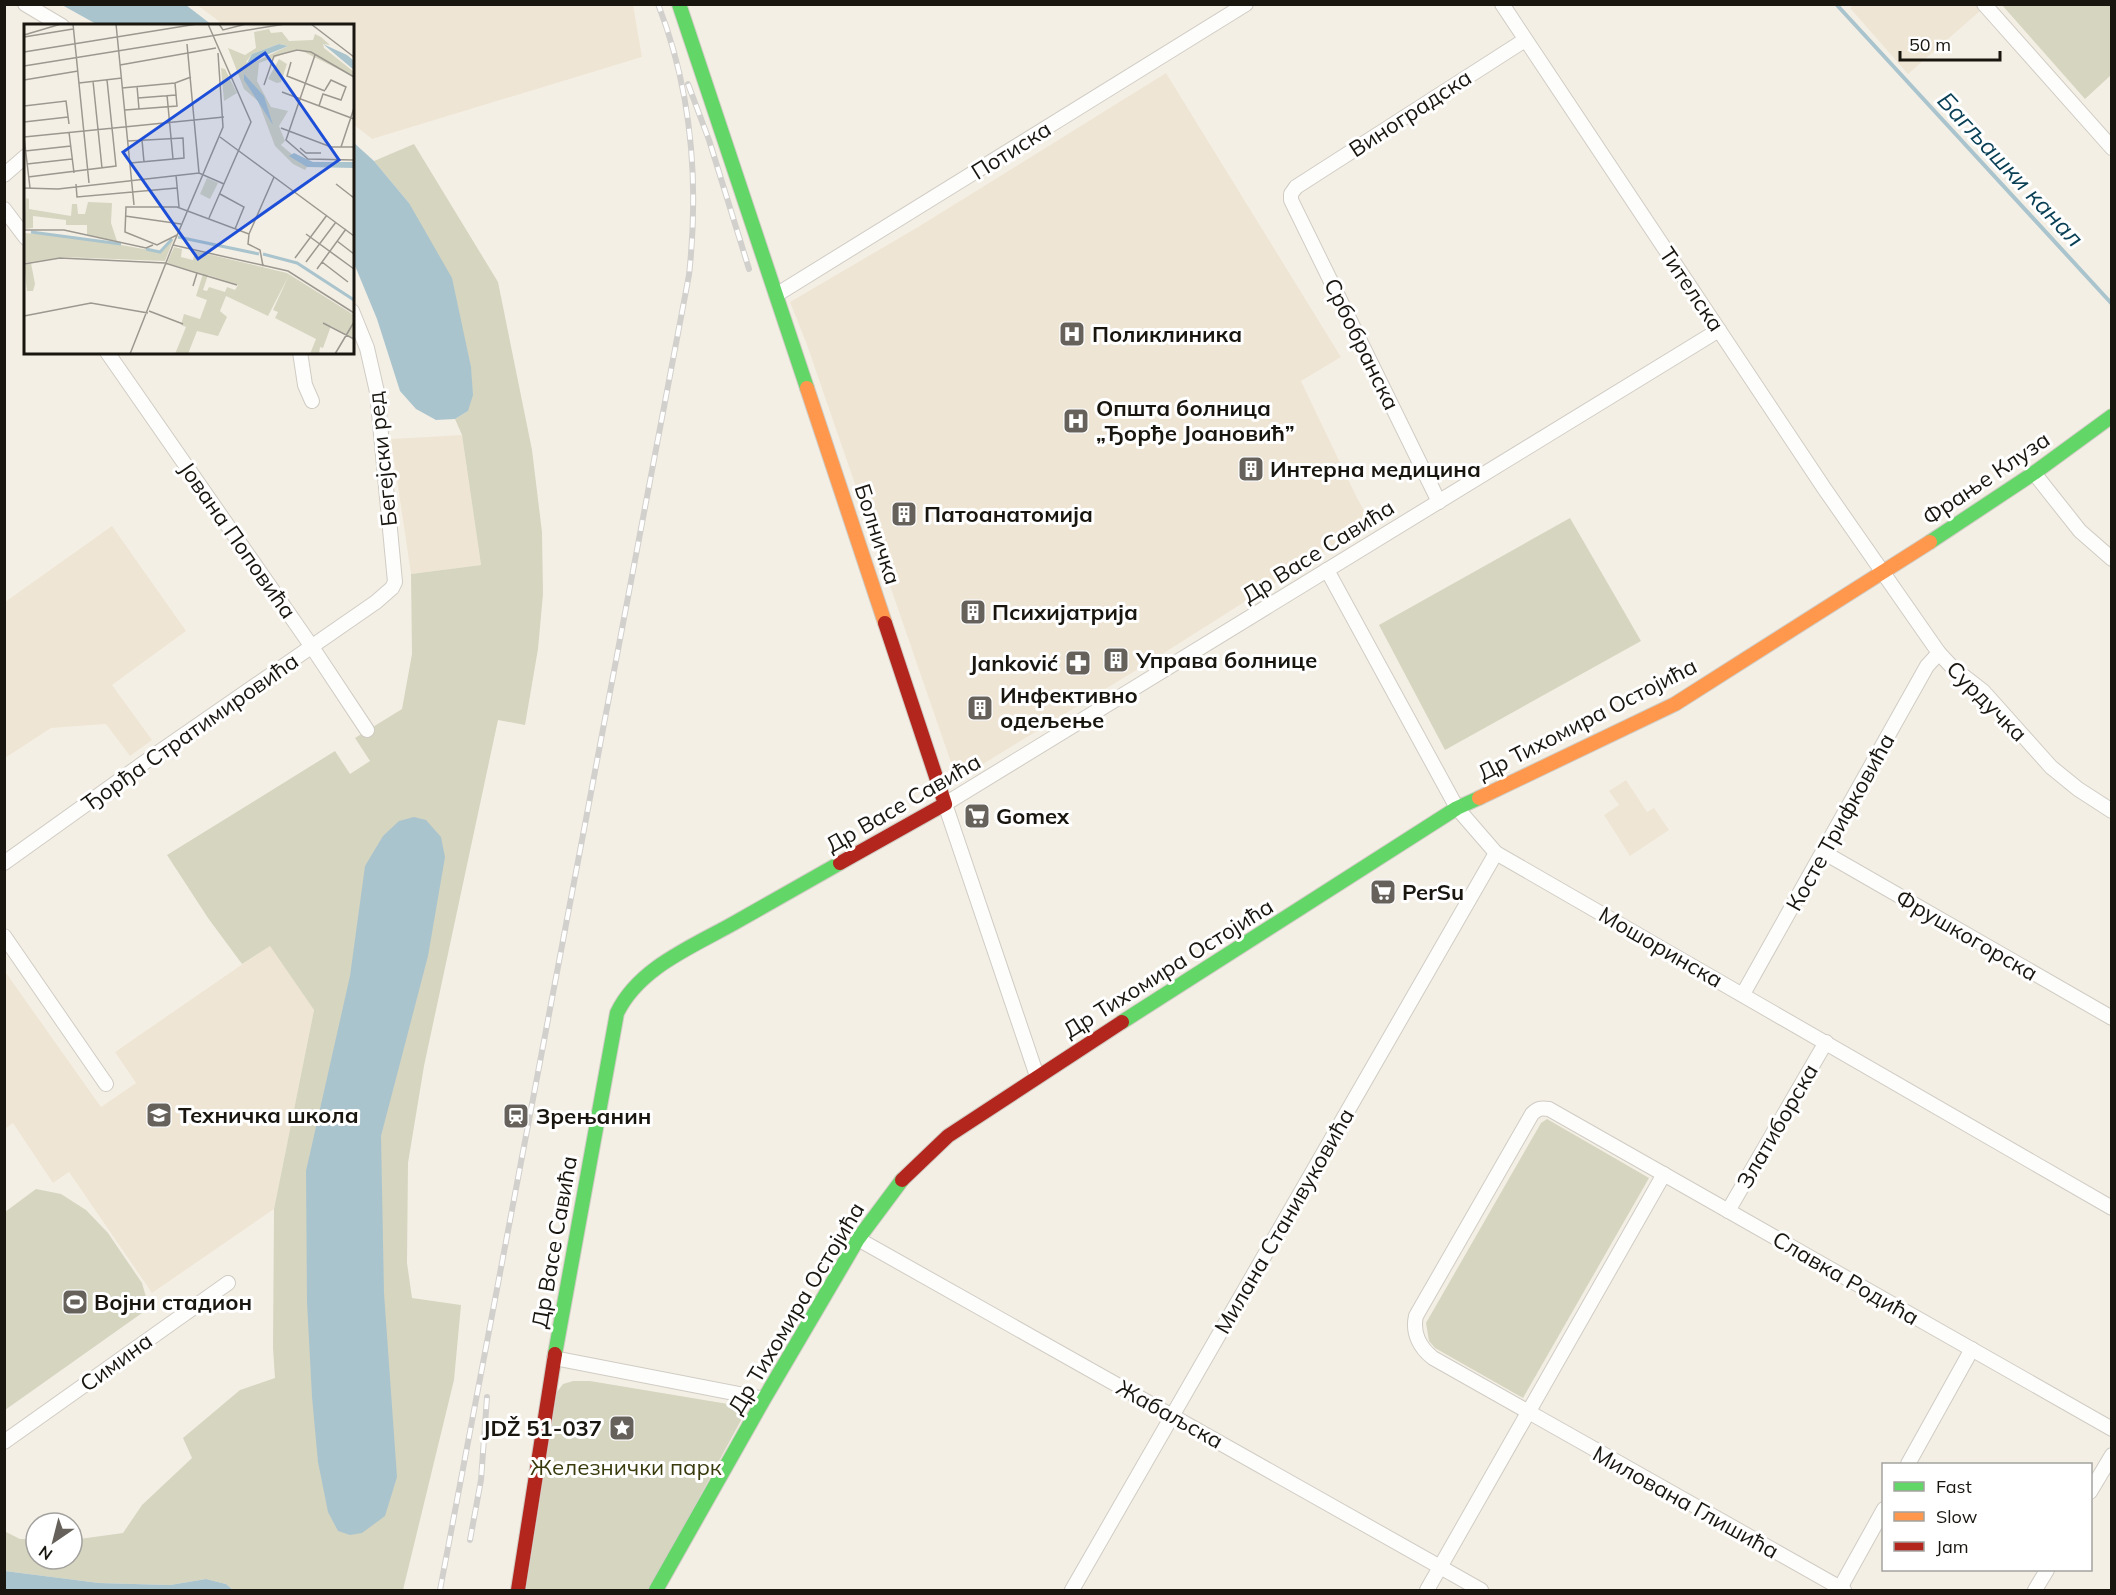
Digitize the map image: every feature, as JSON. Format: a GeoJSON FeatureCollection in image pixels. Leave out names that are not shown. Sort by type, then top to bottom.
{"type":"FeatureCollection","features":[{"type":"Feature","properties":{"kind":"street"},"geometry":{"type":"LineString","coordinates":[[25,4],[59,24]]}},
{"type":"Feature","properties":{"kind":"street","name":"Болничка"},"geometry":{"type":"LineString","coordinates":[[679,4],[1037,1076]]}},
{"type":"Feature","properties":{"kind":"street","name":"Потиска"},"geometry":{"type":"LineString","coordinates":[[776,295],[1246,4]]}},
{"type":"Feature","properties":{"kind":"street","name":"Тителска"},"geometry":{"type":"LineString","coordinates":[[1502,4],[1824,488],[1884,572]]}},
{"type":"Feature","properties":{"kind":"street"},"geometry":{"type":"LineString","coordinates":[[1984,4],[2112,148]]}},
{"type":"Feature","properties":{"kind":"street","name":"Виноградска"},"geometry":{"type":"LineString","coordinates":[[1296,188],[1525,40]]}},
{"type":"Feature","properties":{"kind":"street"},"geometry":{"type":"LineString","coordinates":[[4,175],[24,158]]}},
{"type":"Feature","properties":{"kind":"street","name":"Србобранска"},"geometry":{"type":"LineString","coordinates":[[1296,188],[1291,194],[1291,200],[1439,502]]}},
{"type":"Feature","properties":{"kind":"street"},"geometry":{"type":"LineString","coordinates":[[4,209],[24,235]]}},
{"type":"Feature","properties":{"kind":"street","name":"Бегејски ред"},"geometry":{"type":"LineString","coordinates":[[354,316],[368,348],[377,392],[395,582],[392,588],[376,603]]}},
{"type":"Feature","properties":{"kind":"street","name":"Др Васе Савића"},"geometry":{"type":"LineString","coordinates":[[518,1590],[554,1358],[617,1013],[624,998],[640,980],[665,962],[945,804],[1719,330]]}},
{"type":"Feature","properties":{"kind":"street","name":"Јована Поповића"},"geometry":{"type":"LineString","coordinates":[[108,354],[367,730]]}},
{"type":"Feature","properties":{"kind":"street"},"geometry":{"type":"LineString","coordinates":[[300,354],[305,385],[312,401]]}},
{"type":"Feature","properties":{"kind":"street","name":"Фрање Клуза"},"geometry":{"type":"LineString","coordinates":[[1884,572],[2034,473],[2112,416]]}},
{"type":"Feature","properties":{"kind":"street"},"geometry":{"type":"LineString","coordinates":[[2034,473],[2080,531],[2112,558]]}},
{"type":"Feature","properties":{"kind":"street","name":"Мошоринска"},"geometry":{"type":"LineString","coordinates":[[1327,570],[1457,808],[1496,853],[2112,1208]]}},
{"type":"Feature","properties":{"kind":"street","name":"Сурдучка"},"geometry":{"type":"LineString","coordinates":[[1884,572],[1939,653],[1952,667],[1983,691],[2051,767],[2078,789],[2112,811]]}},
{"type":"Feature","properties":{"kind":"street","name":"Др Тихомира Остојића"},"geometry":{"type":"LineString","coordinates":[[656,1590],[858,1239],[904,1178],[948,1136],[1037,1076],[1457,808],[1675,704],[1884,572]]}},
{"type":"Feature","properties":{"kind":"street","name":"Ђорђа Стратимировића"},"geometry":{"type":"LineString","coordinates":[[4,863],[376,603]]}},
{"type":"Feature","properties":{"kind":"street","name":"Косте Трифковића"},"geometry":{"type":"LineString","coordinates":[[1743,994],[1927,666],[1939,653]]}},
{"type":"Feature","properties":{"kind":"street","name":"Фрушкогорска"},"geometry":{"type":"LineString","coordinates":[[1823,852],[2112,1018]]}},
{"type":"Feature","properties":{"kind":"street","name":"Милана Станивуковића"},"geometry":{"type":"LineString","coordinates":[[1072,1590],[1496,853]]}},
{"type":"Feature","properties":{"kind":"street"},"geometry":{"type":"LineString","coordinates":[[4,936],[106,1084]]}},
{"type":"Feature","properties":{"kind":"street","name":"Златиборска"},"geometry":{"type":"LineString","coordinates":[[1728,1211],[1826,1042]]}},
{"type":"Feature","properties":{"kind":"street","name":"Милована Глишића"},"geometry":{"type":"LineString","coordinates":[[1581,1127],[1550,1109],[1541,1108],[1532,1114],[1416,1316],[1414,1325],[1419,1344],[1433,1358],[1842,1589]]}},
{"type":"Feature","properties":{"kind":"street","name":"Славка Родића"},"geometry":{"type":"LineString","coordinates":[[1581,1127],[2112,1429]]}},
{"type":"Feature","properties":{"kind":"street"},"geometry":{"type":"LineString","coordinates":[[1427,1590],[1664,1174]]}},
{"type":"Feature","properties":{"kind":"street","name":"Жабаљска"},"geometry":{"type":"LineString","coordinates":[[858,1239],[1481,1590]]}},
{"type":"Feature","properties":{"kind":"street","name":"Симина"},"geometry":{"type":"LineString","coordinates":[[4,1442],[228,1283]]}},
{"type":"Feature","properties":{"kind":"street"},"geometry":{"type":"LineString","coordinates":[[1909,1463],[1972,1349]]}},
{"type":"Feature","properties":{"kind":"street"},"geometry":{"type":"LineString","coordinates":[[554,1358],[764,1399]]}},
{"type":"Feature","properties":{"kind":"street"},"geometry":{"type":"LineString","coordinates":[[2092,1490],[2112,1455]]}},
{"type":"Feature","properties":{"kind":"street"},"geometry":{"type":"LineString","coordinates":[[1842,1589],[1882,1513]]}},
{"type":"Feature","properties":{"kind":"street"},"geometry":{"type":"LineString","coordinates":[[2035,1590],[2046,1571]]}},
{"type":"Feature","properties":{"kind":"shaded area"},"geometry":{"type":"Polygon","coordinates":[[[1854,4],[1975,5],[1980,11],[1908,74],[1850,8],[1854,4]]]}},
{"type":"Feature","properties":{"kind":"shaded area"},"geometry":{"type":"Polygon","coordinates":[[[197,5],[633,5],[642,57],[372,139],[354,125],[354,24],[223,24],[197,5]]]}},
{"type":"Feature","properties":{"kind":"shaded area","name":"Општа болница „Ђорђе Јоановић”"},"geometry":{"type":"Polygon","coordinates":[[[1166,73],[1341,357],[1301,381],[1357,498],[1371,522],[957,780],[807,345],[790,302],[918,227],[1166,73]]]}},
{"type":"Feature","properties":{"kind":"shaded area"},"geometry":{"type":"Polygon","coordinates":[[[462,435],[481,565],[411,574],[391,439],[462,435]]]}},
{"type":"Feature","properties":{"kind":"shaded area"},"geometry":{"type":"Polygon","coordinates":[[[112,526],[186,631],[112,685],[152,740],[130,756],[106,724],[51,728],[5,758],[5,602],[112,526]]]}},
{"type":"Feature","properties":{"kind":"shaded area"},"geometry":{"type":"Polygon","coordinates":[[[1626,780],[1647,812],[1654,808],[1669,830],[1630,856],[1604,815],[1619,805],[1609,791],[1626,780]]]}},
{"type":"Feature","properties":{"kind":"shaded area","name":"Техничка школа"},"geometry":{"type":"Polygon","coordinates":[[[270,945],[314,1010],[274,1209],[152,1293],[69,1172],[53,1183],[13,1123],[5,1129],[4,970],[101,1107],[136,1083],[115,1052],[270,945]]]}},
{"type":"Feature","properties":{"kind":"green space"},"geometry":{"type":"Polygon","coordinates":[[[2002,5],[2111,5],[2111,75],[2085,99],[2002,5]]]}},
{"type":"Feature","properties":{"kind":"green space"},"geometry":{"type":"Polygon","coordinates":[[[414,144],[498,282],[532,450],[542,532],[543,594],[538,649],[525,725],[498,720],[424,1066],[408,1163],[407,1263],[412,1298],[461,1305],[454,1380],[403,1590],[233,1590],[226,1584],[206,1579],[170,1585],[99,1583],[5,1571],[4,1531],[24,1539],[24,1571],[84,1571],[84,1538],[123,1533],[142,1505],[192,1458],[183,1438],[240,1390],[275,1378],[273,1348],[274,1209],[314,1010],[270,946],[242,964],[208,918],[167,855],[335,751],[350,774],[370,761],[355,738],[402,709],[412,654],[411,574],[481,565],[462,435],[455,419],[468,411],[409,203],[374,161],[414,144]]]}},
{"type":"Feature","properties":{"kind":"green space"},"geometry":{"type":"Polygon","coordinates":[[[1570,518],[1641,641],[1445,750],[1379,625],[1570,518]]]}},
{"type":"Feature","properties":{"kind":"green space"},"geometry":{"type":"Polygon","coordinates":[[[1547,1119],[1649,1178],[1523,1398],[1435,1348],[1429,1341],[1426,1323],[1541,1123],[1547,1119]]]}},
{"type":"Feature","properties":{"kind":"green space","name":"Војни стадион"},"geometry":{"type":"Polygon","coordinates":[[[36,1189],[61,1194],[86,1210],[108,1233],[142,1283],[146,1297],[142,1313],[5,1410],[5,1212],[36,1189]]]}},
{"type":"Feature","properties":{"kind":"green space","name":"Железнички парк"},"geometry":{"type":"Polygon","coordinates":[[[573,1381],[590,1381],[740,1406],[745,1413],[649,1590],[526,1590],[557,1392],[563,1384],[573,1381]]]}},
{"type":"Feature","properties":{"kind":"water"},"geometry":{"type":"Polygon","coordinates":[[[62,5],[186,5],[211,24],[96,24],[62,5]]]}},
{"type":"Feature","properties":{"kind":"water"},"geometry":{"type":"Polygon","coordinates":[[[354,143],[374,161],[409,203],[452,278],[471,367],[473,395],[468,411],[455,419],[436,420],[416,409],[400,391],[377,319],[354,263],[354,143]]]}},
{"type":"Feature","properties":{"kind":"water"},"geometry":{"type":"Polygon","coordinates":[[[414,817],[426,820],[441,837],[445,857],[428,956],[381,1136],[384,1293],[397,1477],[385,1516],[362,1533],[350,1535],[338,1531],[328,1512],[318,1462],[307,1302],[306,1171],[350,976],[365,866],[383,836],[399,821],[414,817]]]}},
{"type":"Feature","properties":{"kind":"water"},"geometry":{"type":"Polygon","coordinates":[[[5,1571],[99,1583],[170,1585],[206,1579],[226,1584],[233,1590],[5,1590],[5,1571]]]}},
{"type":"Feature","properties":{"kind":"waterway","name":"Багљашки канал"},"geometry":{"type":"LineString","coordinates":[[1836,4],[2112,304]]}},
{"type":"Feature","properties":{"kind":"railway"},"geometry":{"type":"LineString","coordinates":[[440,1590],[689,275],[693,206],[690,138],[679,70],[658,4]]}},
{"type":"Feature","properties":{"kind":"railway"},"geometry":{"type":"LineString","coordinates":[[688,84],[709,140],[749,269]]}},
{"type":"Feature","properties":{"kind":"railway"},"geometry":{"type":"LineString","coordinates":[[470,1540],[481,1480],[487,1397]]}},
{"type":"Feature","properties":{"kind":"traffic: fast"},"geometry":{"type":"LineString","coordinates":[[679,4],[807,388]]}},
{"type":"Feature","properties":{"kind":"traffic: fast"},"geometry":{"type":"LineString","coordinates":[[1930,542],[2034,473],[2112,416]]}},
{"type":"Feature","properties":{"kind":"traffic: fast"},"geometry":{"type":"LineString","coordinates":[[1122,1022],[1457,808],[1479,798]]}},
{"type":"Feature","properties":{"kind":"traffic: fast"},"geometry":{"type":"LineString","coordinates":[[555,1354],[617,1013],[639,983],[669,959],[840,863]]}},
{"type":"Feature","properties":{"kind":"traffic: fast"},"geometry":{"type":"LineString","coordinates":[[656,1590],[858,1239],[902,1180]]}},
{"type":"Feature","properties":{"kind":"traffic: slow"},"geometry":{"type":"LineString","coordinates":[[807,388],[885,623]]}},
{"type":"Feature","properties":{"kind":"traffic: slow"},"geometry":{"type":"LineString","coordinates":[[1479,798],[1675,704],[1930,542]]}},
{"type":"Feature","properties":{"kind":"traffic: jam"},"geometry":{"type":"LineString","coordinates":[[840,863],[945,804],[885,623]]}},
{"type":"Feature","properties":{"kind":"traffic: jam"},"geometry":{"type":"LineString","coordinates":[[902,1180],[948,1136],[1122,1022]]}},
{"type":"Feature","properties":{"kind":"traffic: jam"},"geometry":{"type":"LineString","coordinates":[[518,1590],[555,1354]]}},
{"type":"Feature","properties":{"kind":"place","name":"Поликлиника"},"geometry":{"type":"Point","coordinates":[1072,334]}},
{"type":"Feature","properties":{"kind":"place","name":"Општа болница „Ђорђе Јоановић”"},"geometry":{"type":"Point","coordinates":[1076,421]}},
{"type":"Feature","properties":{"kind":"place","name":"Интерна медицина"},"geometry":{"type":"Point","coordinates":[1251,469]}},
{"type":"Feature","properties":{"kind":"place","name":"Патоанатомија"},"geometry":{"type":"Point","coordinates":[904,514]}},
{"type":"Feature","properties":{"kind":"place","name":"Психијатрија"},"geometry":{"type":"Point","coordinates":[973,612]}},
{"type":"Feature","properties":{"kind":"place","name":"Управа болнице"},"geometry":{"type":"Point","coordinates":[1116,660]}},
{"type":"Feature","properties":{"kind":"place","name":"Janković"},"geometry":{"type":"Point","coordinates":[1078,663]}},
{"type":"Feature","properties":{"kind":"place","name":"Инфективно одељење"},"geometry":{"type":"Point","coordinates":[980,708]}},
{"type":"Feature","properties":{"kind":"place","name":"Gomex"},"geometry":{"type":"Point","coordinates":[977,816]}},
{"type":"Feature","properties":{"kind":"place","name":"PerSu"},"geometry":{"type":"Point","coordinates":[1383,892]}},
{"type":"Feature","properties":{"kind":"place","name":"Техничка школа"},"geometry":{"type":"Point","coordinates":[159,1115]}},
{"type":"Feature","properties":{"kind":"place","name":"Зрењанин"},"geometry":{"type":"Point","coordinates":[516,1116]}},
{"type":"Feature","properties":{"kind":"place","name":"Војни стадион"},"geometry":{"type":"Point","coordinates":[75,1302]}},
{"type":"Feature","properties":{"kind":"place","name":"JDŽ 51-037"},"geometry":{"type":"Point","coordinates":[622,1428]}}]}
